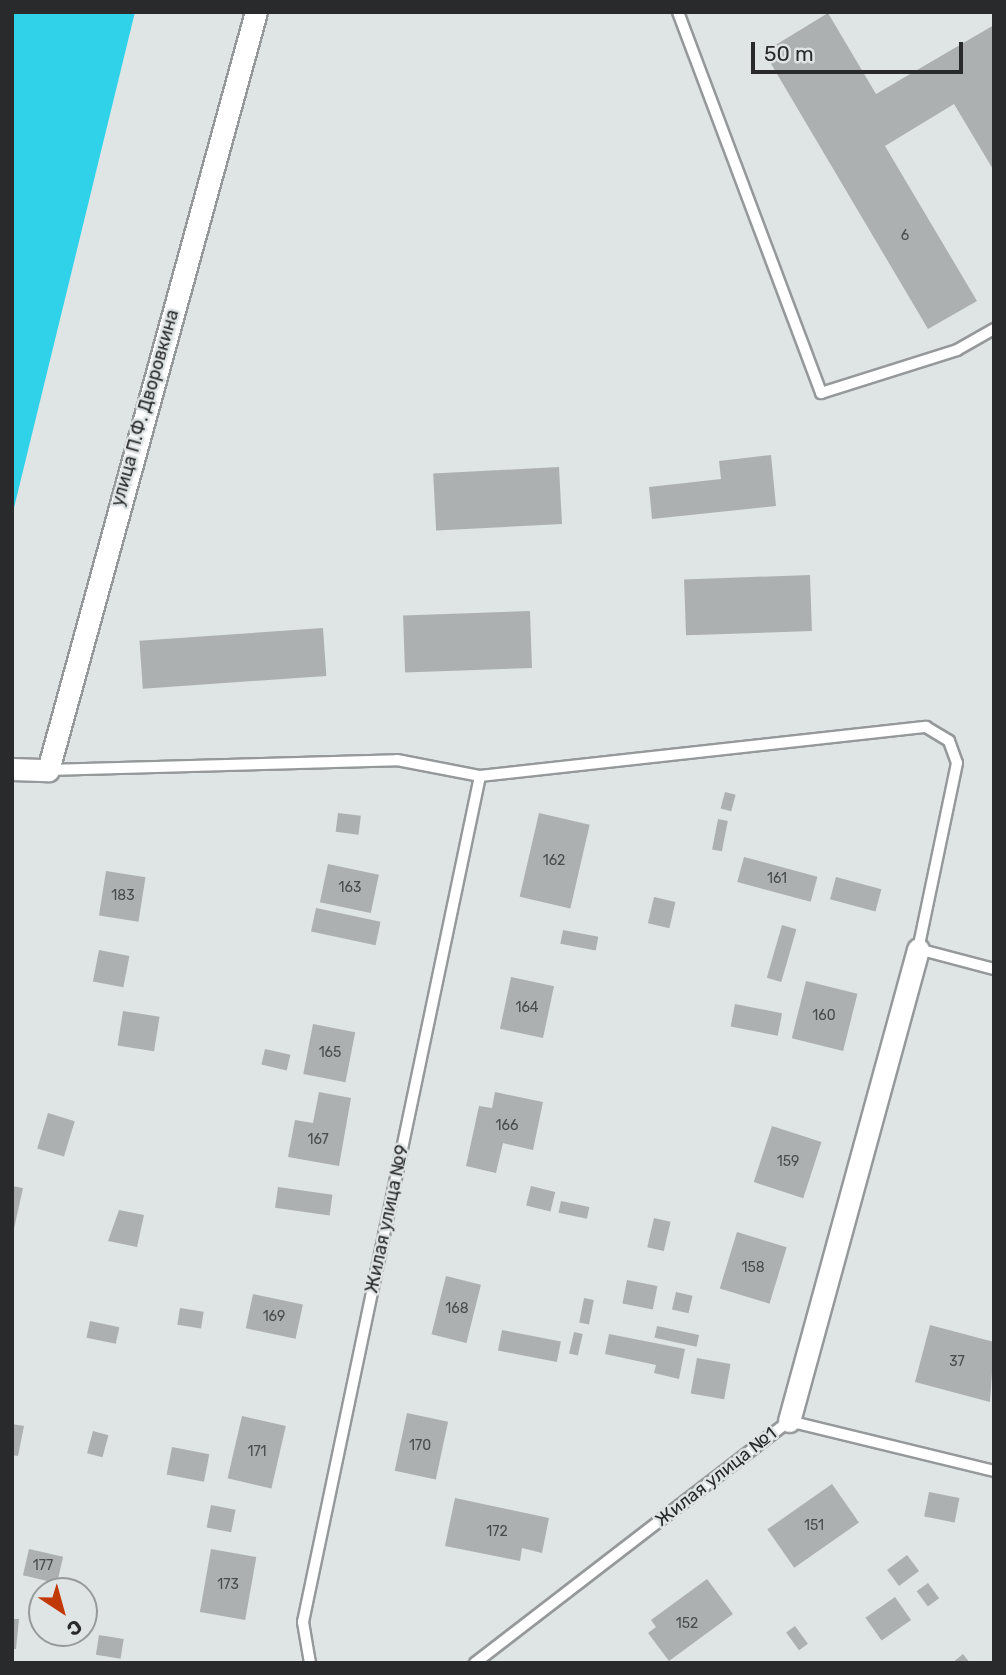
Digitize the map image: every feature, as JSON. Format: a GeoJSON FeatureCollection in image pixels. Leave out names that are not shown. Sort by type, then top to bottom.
{"type":"FeatureCollection","features":[{"type":"Feature","properties":{"kind":"street","name":"улица П.Ф. Дворовкина"},"geometry":{"type":"LineString","coordinates":[[48,770],[256,12]]}},
{"type":"Feature","properties":{"kind":"street"},"geometry":{"type":"LineString","coordinates":[[12,769],[48,770]]}},
{"type":"Feature","properties":{"kind":"street"},"geometry":{"type":"LineString","coordinates":[[789,1421],[918,949]]}},
{"type":"Feature","properties":{"kind":"lane"},"geometry":{"type":"LineString","coordinates":[[678,12],[821,393],[957,350],[994,329]]}},
{"type":"Feature","properties":{"kind":"lane"},"geometry":{"type":"LineString","coordinates":[[48,770],[397,760],[480,776],[926,727],[949,741],[957,764],[918,949],[994,969]]}},
{"type":"Feature","properties":{"kind":"lane","name":"Жилая улица №9"},"geometry":{"type":"LineString","coordinates":[[310,1663],[303,1622],[480,776]]}},
{"type":"Feature","properties":{"kind":"lane","name":"Жилая улица №1"},"geometry":{"type":"LineString","coordinates":[[475,1663],[789,1421],[994,1471]]}},
{"type":"Feature","properties":{"kind":"shaded area"},"geometry":{"type":"Polygon","coordinates":[[[12,12],[135,12],[12,516],[12,12]]]}},
{"type":"Feature","properties":{"kind":"building"},"geometry":{"type":"Polygon","coordinates":[[[828,13],[876,94],[994,25],[994,171],[954,104],[885,146],[977,301],[928,329],[764,52],[828,13]]]}},
{"type":"Feature","properties":{"kind":"building"},"geometry":{"type":"Polygon","coordinates":[[[771,455],[776,506],[652,519],[649,487],[721,479],[719,461],[771,455]]]}},
{"type":"Feature","properties":{"kind":"building"},"geometry":{"type":"Polygon","coordinates":[[[559,467],[562,524],[436,531],[433,474],[559,467]]]}},
{"type":"Feature","properties":{"kind":"building"},"geometry":{"type":"Polygon","coordinates":[[[810,575],[812,631],[686,635],[684,579],[810,575]]]}},
{"type":"Feature","properties":{"kind":"building"},"geometry":{"type":"Polygon","coordinates":[[[530,611],[532,668],[405,672],[403,615],[530,611]]]}},
{"type":"Feature","properties":{"kind":"building"},"geometry":{"type":"Polygon","coordinates":[[[323,628],[326,676],[143,689],[139,641],[323,628]]]}},
{"type":"Feature","properties":{"kind":"building"},"geometry":{"type":"Polygon","coordinates":[[[725,792],[736,795],[731,811],[721,808],[725,792]]]}},
{"type":"Feature","properties":{"kind":"building"},"geometry":{"type":"Polygon","coordinates":[[[338,813],[361,816],[359,835],[336,832],[338,813]]]}},
{"type":"Feature","properties":{"kind":"building"},"geometry":{"type":"Polygon","coordinates":[[[539,813],[590,825],[570,908],[520,897],[539,813]]]}},
{"type":"Feature","properties":{"kind":"building"},"geometry":{"type":"Polygon","coordinates":[[[718,819],[728,821],[722,851],[712,849],[718,819]]]}},
{"type":"Feature","properties":{"kind":"building"},"geometry":{"type":"Polygon","coordinates":[[[744,857],[817,877],[811,902],[737,882],[744,857]]]}},
{"type":"Feature","properties":{"kind":"building"},"geometry":{"type":"Polygon","coordinates":[[[328,864],[379,875],[371,913],[320,902],[328,864]]]}},
{"type":"Feature","properties":{"kind":"building"},"geometry":{"type":"Polygon","coordinates":[[[106,871],[146,877],[138,922],[99,915],[106,871]]]}},
{"type":"Feature","properties":{"kind":"building"},"geometry":{"type":"Polygon","coordinates":[[[836,877],[881,889],[875,911],[830,899],[836,877]]]}},
{"type":"Feature","properties":{"kind":"building"},"geometry":{"type":"Polygon","coordinates":[[[654,897],[675,902],[669,928],[648,923],[654,897]]]}},
{"type":"Feature","properties":{"kind":"building"},"geometry":{"type":"Polygon","coordinates":[[[316,908],[381,922],[376,945],[311,931],[316,908]]]}},
{"type":"Feature","properties":{"kind":"building"},"geometry":{"type":"Polygon","coordinates":[[[782,925],[796,929],[781,982],[767,978],[782,925]]]}},
{"type":"Feature","properties":{"kind":"building"},"geometry":{"type":"Polygon","coordinates":[[[563,930],[598,937],[596,951],[560,944],[563,930]]]}},
{"type":"Feature","properties":{"kind":"building"},"geometry":{"type":"Polygon","coordinates":[[[99,950],[129,956],[123,987],[93,981],[99,950]]]}},
{"type":"Feature","properties":{"kind":"building"},"geometry":{"type":"Polygon","coordinates":[[[511,977],[554,986],[543,1038],[500,1029],[511,977]]]}},
{"type":"Feature","properties":{"kind":"building"},"geometry":{"type":"Polygon","coordinates":[[[806,981],[857,994],[843,1051],[792,1038],[806,981]]]}},
{"type":"Feature","properties":{"kind":"building"},"geometry":{"type":"Polygon","coordinates":[[[735,1004],[782,1013],[778,1036],[731,1027],[735,1004]]]}},
{"type":"Feature","properties":{"kind":"building"},"geometry":{"type":"Polygon","coordinates":[[[123,1011],[160,1017],[154,1051],[118,1046],[123,1011]]]}},
{"type":"Feature","properties":{"kind":"building"},"geometry":{"type":"Polygon","coordinates":[[[313,1024],[355,1032],[345,1082],[303,1074],[313,1024]]]}},
{"type":"Feature","properties":{"kind":"building"},"geometry":{"type":"Polygon","coordinates":[[[265,1049],[290,1055],[287,1070],[261,1065],[265,1049]]]}},
{"type":"Feature","properties":{"kind":"building"},"geometry":{"type":"Polygon","coordinates":[[[319,1092],[351,1098],[339,1166],[288,1157],[295,1120],[313,1123],[319,1092]]]}},
{"type":"Feature","properties":{"kind":"building"},"geometry":{"type":"Polygon","coordinates":[[[495,1092],[543,1102],[533,1150],[503,1143],[496,1173],[466,1166],[479,1106],[492,1108],[495,1092]]]}},
{"type":"Feature","properties":{"kind":"building"},"geometry":{"type":"Polygon","coordinates":[[[48,1113],[75,1121],[64,1157],[37,1148],[48,1113]]]}},
{"type":"Feature","properties":{"kind":"building"},"geometry":{"type":"Polygon","coordinates":[[[772,1126],[821,1142],[803,1198],[754,1182],[772,1126]]]}},
{"type":"Feature","properties":{"kind":"building"},"geometry":{"type":"Polygon","coordinates":[[[12,1186],[23,1188],[13,1233],[12,1233],[12,1186]]]}},
{"type":"Feature","properties":{"kind":"building"},"geometry":{"type":"Polygon","coordinates":[[[531,1186],[555,1192],[550,1211],[526,1205],[531,1186]]]}},
{"type":"Feature","properties":{"kind":"building"},"geometry":{"type":"Polygon","coordinates":[[[278,1187],[332,1195],[330,1215],[275,1208],[278,1187]]]}},
{"type":"Feature","properties":{"kind":"building"},"geometry":{"type":"Polygon","coordinates":[[[561,1201],[589,1207],[587,1219],[559,1213],[561,1201]]]}},
{"type":"Feature","properties":{"kind":"building"},"geometry":{"type":"Polygon","coordinates":[[[119,1210],[144,1215],[137,1247],[108,1241],[119,1210]]]}},
{"type":"Feature","properties":{"kind":"building"},"geometry":{"type":"Polygon","coordinates":[[[654,1218],[671,1222],[664,1251],[647,1247],[654,1218]]]}},
{"type":"Feature","properties":{"kind":"building"},"geometry":{"type":"Polygon","coordinates":[[[737,1232],[787,1247],[769,1304],[720,1288],[737,1232]]]}},
{"type":"Feature","properties":{"kind":"building"},"geometry":{"type":"Polygon","coordinates":[[[446,1276],[481,1285],[466,1343],[431,1334],[446,1276]]]}},
{"type":"Feature","properties":{"kind":"building"},"geometry":{"type":"Polygon","coordinates":[[[627,1280],[657,1286],[653,1309],[622,1304],[627,1280]]]}},
{"type":"Feature","properties":{"kind":"building"},"geometry":{"type":"Polygon","coordinates":[[[676,1292],[693,1296],[689,1313],[672,1310],[676,1292]]]}},
{"type":"Feature","properties":{"kind":"building"},"geometry":{"type":"Polygon","coordinates":[[[253,1294],[303,1305],[296,1339],[246,1328],[253,1294]]]}},
{"type":"Feature","properties":{"kind":"building"},"geometry":{"type":"Polygon","coordinates":[[[584,1298],[594,1300],[589,1324],[579,1323],[584,1298]]]}},
{"type":"Feature","properties":{"kind":"building"},"geometry":{"type":"Polygon","coordinates":[[[180,1308],[204,1312],[201,1329],[177,1325],[180,1308]]]}},
{"type":"Feature","properties":{"kind":"building"},"geometry":{"type":"Polygon","coordinates":[[[90,1321],[119,1327],[116,1344],[86,1338],[90,1321]]]}},
{"type":"Feature","properties":{"kind":"building"},"geometry":{"type":"Polygon","coordinates":[[[930,1325],[994,1342],[990,1402],[915,1382],[930,1325]]]}},
{"type":"Feature","properties":{"kind":"building"},"geometry":{"type":"Polygon","coordinates":[[[657,1326],[699,1335],[697,1347],[655,1338],[657,1326]]]}},
{"type":"Feature","properties":{"kind":"building"},"geometry":{"type":"Polygon","coordinates":[[[502,1330],[561,1341],[557,1362],[498,1351],[502,1330]]]}},
{"type":"Feature","properties":{"kind":"building"},"geometry":{"type":"Polygon","coordinates":[[[574,1332],[583,1334],[578,1355],[569,1353],[574,1332]]]}},
{"type":"Feature","properties":{"kind":"building"},"geometry":{"type":"Polygon","coordinates":[[[609,1334],[685,1349],[679,1379],[654,1373],[656,1365],[605,1354],[609,1334]]]}},
{"type":"Feature","properties":{"kind":"building"},"geometry":{"type":"Polygon","coordinates":[[[697,1358],[730,1364],[724,1399],[691,1393],[697,1358]]]}},
{"type":"Feature","properties":{"kind":"building"},"geometry":{"type":"Polygon","coordinates":[[[407,1413],[448,1422],[436,1479],[395,1471],[407,1413]]]}},
{"type":"Feature","properties":{"kind":"building"},"geometry":{"type":"Polygon","coordinates":[[[242,1416],[286,1426],[271,1488],[228,1478],[242,1416]]]}},
{"type":"Feature","properties":{"kind":"building"},"geometry":{"type":"Polygon","coordinates":[[[12,1424],[24,1426],[18,1456],[12,1455],[12,1424]]]}},
{"type":"Feature","properties":{"kind":"building"},"geometry":{"type":"Polygon","coordinates":[[[93,1431],[108,1435],[103,1457],[87,1453],[93,1431]]]}},
{"type":"Feature","properties":{"kind":"building"},"geometry":{"type":"Polygon","coordinates":[[[172,1447],[209,1454],[204,1482],[167,1474],[172,1447]]]}},
{"type":"Feature","properties":{"kind":"building"},"geometry":{"type":"Polygon","coordinates":[[[832,1484],[859,1523],[794,1568],[767,1529],[832,1484]]]}},
{"type":"Feature","properties":{"kind":"building"},"geometry":{"type":"Polygon","coordinates":[[[929,1492],[959,1498],[955,1522],[924,1517],[929,1492]]]}},
{"type":"Feature","properties":{"kind":"building"},"geometry":{"type":"Polygon","coordinates":[[[455,1498],[549,1518],[542,1553],[522,1548],[520,1561],[445,1546],[455,1498]]]}},
{"type":"Feature","properties":{"kind":"building"},"geometry":{"type":"Polygon","coordinates":[[[211,1505],[236,1510],[231,1532],[207,1528],[211,1505]]]}},
{"type":"Feature","properties":{"kind":"building"},"geometry":{"type":"Polygon","coordinates":[[[29,1549],[63,1557],[58,1577],[23,1575],[29,1549]]]}},
{"type":"Feature","properties":{"kind":"building"},"geometry":{"type":"Polygon","coordinates":[[[211,1549],[256,1557],[245,1620],[200,1612],[211,1549]]]}},
{"type":"Feature","properties":{"kind":"building"},"geometry":{"type":"Polygon","coordinates":[[[907,1555],[919,1571],[899,1586],[887,1570],[907,1555]]]}},
{"type":"Feature","properties":{"kind":"building"},"geometry":{"type":"Polygon","coordinates":[[[707,1579],[733,1614],[669,1661],[648,1633],[656,1627],[651,1620],[707,1579]]]}},
{"type":"Feature","properties":{"kind":"building"},"geometry":{"type":"Polygon","coordinates":[[[928,1583],[939,1598],[928,1607],[917,1591],[928,1583]]]}},
{"type":"Feature","properties":{"kind":"building"},"geometry":{"type":"Polygon","coordinates":[[[895,1597],[911,1620],[882,1641],[866,1618],[895,1597]]]}},
{"type":"Feature","properties":{"kind":"building"},"geometry":{"type":"Polygon","coordinates":[[[12,1619],[19,1619],[16,1649],[12,1649],[12,1619]]]}},
{"type":"Feature","properties":{"kind":"building"},"geometry":{"type":"Polygon","coordinates":[[[795,1626],[808,1644],[799,1650],[786,1632],[795,1626]]]}},
{"type":"Feature","properties":{"kind":"building"},"geometry":{"type":"Polygon","coordinates":[[[99,1635],[124,1639],[121,1659],[96,1655],[99,1635]]]}},
{"type":"Feature","properties":{"kind":"building"},"geometry":{"type":"Polygon","coordinates":[[[963,1654],[970,1663],[952,1663],[963,1654]]]}}]}
